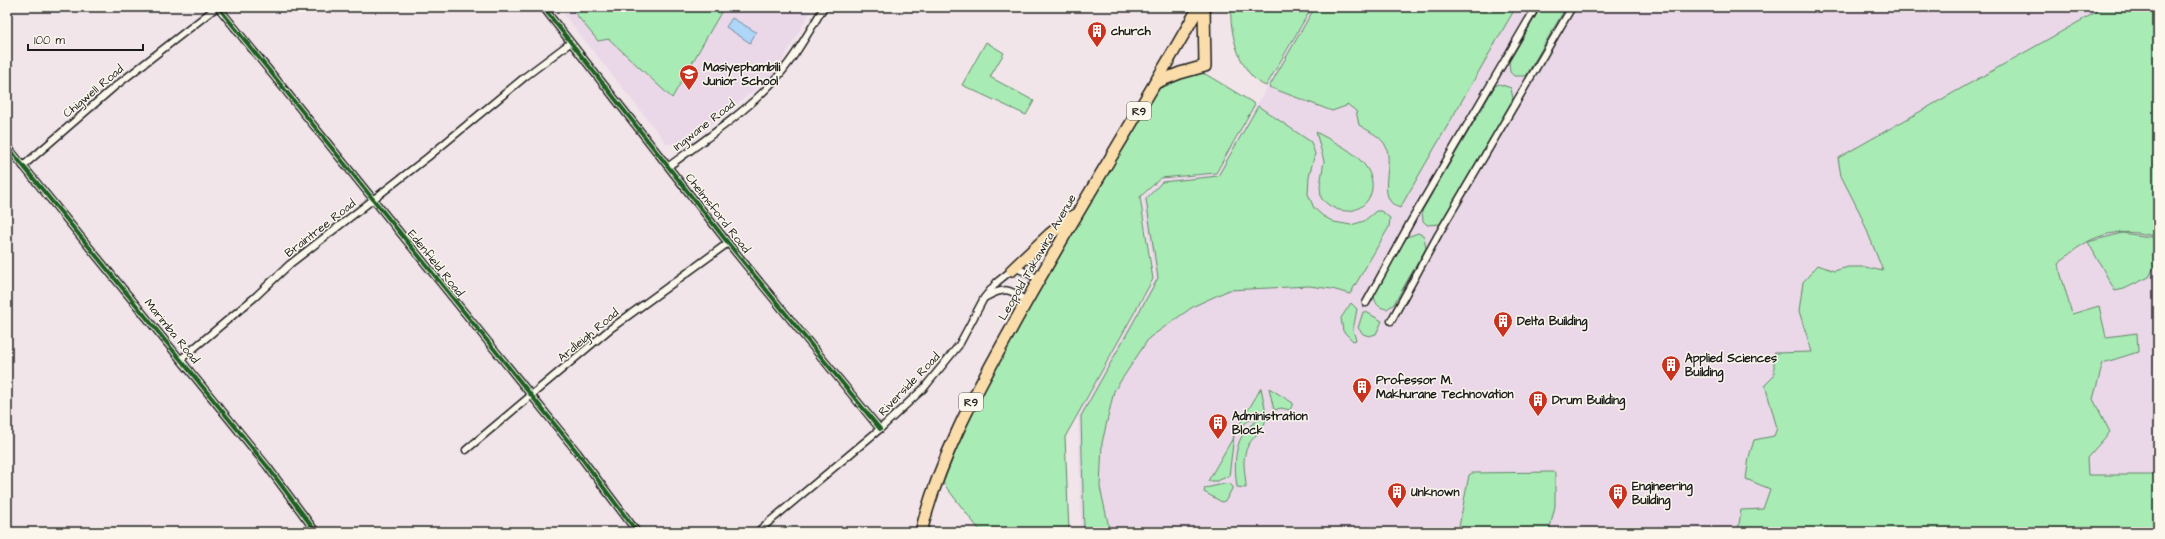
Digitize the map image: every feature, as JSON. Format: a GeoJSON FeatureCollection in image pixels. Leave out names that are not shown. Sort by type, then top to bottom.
{"type":"FeatureCollection","features":[{"type":"Feature","properties":{"kind":"highway","name":"Leopold Takawira Avenue"},"geometry":{"type":"LineString","coordinates":[[921,532],[927,508],[941,469],[961,422],[1026,301],[1199,7]]}},
{"type":"Feature","properties":{"kind":"highway"},"geometry":{"type":"LineString","coordinates":[[1155,83],[1180,72],[1205,66],[1204,7]]}},
{"type":"Feature","properties":{"kind":"highway"},"geometry":{"type":"LineString","coordinates":[[1012,270],[1050,234],[1077,214]]}},
{"type":"Feature","properties":{"kind":"street","name":"Chigwell Road"},"geometry":{"type":"LineString","coordinates":[[22,166],[119,83],[218,7]]}},
{"type":"Feature","properties":{"kind":"street","name":"Edenfield Road"},"geometry":{"type":"LineString","coordinates":[[218,7],[577,452],[637,532]]}},
{"type":"Feature","properties":{"kind":"street","name":"Chelmsford Road"},"geometry":{"type":"LineString","coordinates":[[543,7],[728,243],[880,429]]}},
{"type":"Feature","properties":{"kind":"street","name":"Ingwane Road"},"geometry":{"type":"LineString","coordinates":[[669,166],[711,134],[772,83],[803,43],[824,7]]}},
{"type":"Feature","properties":{"kind":"street"},"geometry":{"type":"LineString","coordinates":[[1366,304],[1411,221],[1536,7]]}},
{"type":"Feature","properties":{"kind":"street"},"geometry":{"type":"LineString","coordinates":[[1391,321],[1442,228],[1572,7]]}},
{"type":"Feature","properties":{"kind":"street","name":"Braintree Road"},"geometry":{"type":"LineString","coordinates":[[181,359],[255,297],[290,264],[374,200],[526,76],[570,43]]}},
{"type":"Feature","properties":{"kind":"street","name":"Marimba Road"},"geometry":{"type":"LineString","coordinates":[[7,146],[267,466],[316,532]]}},
{"type":"Feature","properties":{"kind":"street","name":"Ardleigh Road"},"geometry":{"type":"LineString","coordinates":[[466,450],[532,397],[610,330],[728,243]]}},
{"type":"Feature","properties":{"kind":"street"},"geometry":{"type":"LineString","coordinates":[[1012,270],[1026,271],[1039,279]]}},
{"type":"Feature","properties":{"kind":"street","name":"Riverside Road"},"geometry":{"type":"LineString","coordinates":[[757,532],[909,403],[949,359],[973,322],[984,298],[997,282],[1012,270]]}},
{"type":"Feature","properties":{"kind":"street"},"geometry":{"type":"LineString","coordinates":[[984,298],[999,290],[1007,290],[1015,293],[1026,301]]}},
{"type":"Feature","properties":{"kind":"shaded area","name":"Masiyephambili Junior School"},"geometry":{"type":"Polygon","coordinates":[[[558,7],[813,7],[775,74],[685,145],[667,144],[558,7]]]}},
{"type":"Feature","properties":{"kind":"shaded area"},"geometry":{"type":"Polygon","coordinates":[[[1313,7],[2158,7],[2158,532],[1081,532],[1078,416],[1155,278],[1142,198],[1162,179],[1217,174],[1313,7]]]}},
{"type":"Feature","properties":{"kind":"green space"},"geometry":{"type":"Polygon","coordinates":[[[570,7],[724,7],[672,98],[609,39],[598,41],[570,7]]]}},
{"type":"Feature","properties":{"kind":"green space"},"geometry":{"type":"Polygon","coordinates":[[[1231,7],[1312,7],[1266,86],[1257,81],[1249,73],[1238,52],[1232,28],[1231,7]]]}},
{"type":"Feature","properties":{"kind":"green space"},"geometry":{"type":"Polygon","coordinates":[[[1315,7],[1516,7],[1400,208],[1392,203],[1388,197],[1386,188],[1388,160],[1384,143],[1376,135],[1359,125],[1356,111],[1347,104],[1346,106],[1332,111],[1269,87],[1315,7]]]}},
{"type":"Feature","properties":{"kind":"green space"},"geometry":{"type":"Polygon","coordinates":[[[1541,7],[1566,7],[1526,76],[1514,76],[1510,72],[1509,62],[1541,7]]]}},
{"type":"Feature","properties":{"kind":"green space"},"geometry":{"type":"Polygon","coordinates":[[[2105,7],[2158,7],[2158,237],[2129,232],[2104,235],[2092,239],[2058,264],[2072,314],[2099,306],[2106,337],[2137,333],[2138,352],[2103,363],[2093,399],[2110,432],[2087,458],[2088,475],[2158,475],[2158,532],[1738,532],[1741,510],[1763,509],[1770,489],[1746,479],[1749,457],[1754,440],[1774,436],[1777,428],[1765,385],[1774,376],[1774,353],[1812,352],[1799,311],[1803,282],[1818,265],[1834,271],[1848,267],[1865,267],[1883,271],[1860,213],[1841,176],[1838,158],[2105,7]]]}},
{"type":"Feature","properties":{"kind":"green space"},"geometry":{"type":"Polygon","coordinates":[[[986,42],[1004,53],[990,77],[1034,101],[1026,115],[962,85],[986,42]]]}},
{"type":"Feature","properties":{"kind":"green space"},"geometry":{"type":"Polygon","coordinates":[[[1197,71],[1207,75],[1255,104],[1216,173],[1161,178],[1140,197],[1153,279],[1065,437],[1069,532],[981,532],[943,483],[965,427],[1023,319],[1155,93],[1165,82],[1197,71]]]}},
{"type":"Feature","properties":{"kind":"green space"},"geometry":{"type":"Polygon","coordinates":[[[1499,84],[1511,88],[1513,99],[1440,224],[1427,225],[1423,221],[1422,211],[1495,86],[1499,84]]]}},
{"type":"Feature","properties":{"kind":"green space"},"geometry":{"type":"Polygon","coordinates":[[[1258,106],[1311,142],[1315,154],[1309,176],[1308,194],[1314,208],[1323,216],[1334,222],[1351,225],[1364,221],[1376,211],[1381,211],[1390,218],[1389,227],[1350,294],[1332,289],[1309,286],[1229,290],[1194,306],[1149,338],[1114,391],[1102,443],[1100,487],[1110,532],[1084,532],[1081,416],[1158,278],[1146,199],[1162,182],[1218,176],[1258,106]]]}},
{"type":"Feature","properties":{"kind":"green space"},"geometry":{"type":"Polygon","coordinates":[[[1316,132],[1339,144],[1356,156],[1369,172],[1372,184],[1370,195],[1364,204],[1356,209],[1345,211],[1333,207],[1321,198],[1320,185],[1324,161],[1316,132]]]}},
{"type":"Feature","properties":{"kind":"green space"},"geometry":{"type":"Polygon","coordinates":[[[1418,233],[1424,236],[1426,248],[1394,304],[1387,309],[1378,306],[1375,302],[1374,292],[1407,237],[1418,233]]]}},
{"type":"Feature","properties":{"kind":"green space"},"geometry":{"type":"Polygon","coordinates":[[[2122,233],[2158,238],[2158,260],[2149,277],[2124,289],[2115,291],[2088,242],[2122,233]]]}},
{"type":"Feature","properties":{"kind":"green space"},"geometry":{"type":"Polygon","coordinates":[[[1351,303],[1357,309],[1353,330],[1356,340],[1353,341],[1343,331],[1341,318],[1351,303]]]}},
{"type":"Feature","properties":{"kind":"green space"},"geometry":{"type":"Polygon","coordinates":[[[1363,312],[1366,312],[1382,321],[1376,334],[1369,336],[1363,334],[1358,328],[1363,312]]]}},
{"type":"Feature","properties":{"kind":"green space"},"geometry":{"type":"Polygon","coordinates":[[[1261,388],[1266,412],[1248,421],[1236,431],[1261,388]]]}},
{"type":"Feature","properties":{"kind":"green space"},"geometry":{"type":"Polygon","coordinates":[[[1269,388],[1293,403],[1290,410],[1281,408],[1274,410],[1269,388]]]}},
{"type":"Feature","properties":{"kind":"green space"},"geometry":{"type":"Polygon","coordinates":[[[1266,417],[1262,429],[1251,441],[1246,450],[1244,466],[1246,488],[1237,487],[1235,466],[1238,446],[1242,436],[1247,428],[1266,417]]]}},
{"type":"Feature","properties":{"kind":"green space"},"geometry":{"type":"Polygon","coordinates":[[[1234,436],[1229,476],[1217,481],[1208,481],[1234,436]]]}},
{"type":"Feature","properties":{"kind":"green space"},"geometry":{"type":"Polygon","coordinates":[[[1555,472],[1555,506],[1549,532],[1458,532],[1469,475],[1472,473],[1555,472]]]}},
{"type":"Feature","properties":{"kind":"green space"},"geometry":{"type":"Polygon","coordinates":[[[1229,483],[1233,487],[1226,500],[1222,502],[1204,492],[1205,488],[1229,483]]]}},
{"type":"Feature","properties":{"kind":"water"},"geometry":{"type":"Polygon","coordinates":[[[732,18],[756,32],[750,43],[726,27],[732,18]]]}},
{"type":"Feature","properties":{"kind":"cycle path"},"geometry":{"type":"LineString","coordinates":[[218,7],[577,452],[637,532]]}},
{"type":"Feature","properties":{"kind":"cycle path"},"geometry":{"type":"LineString","coordinates":[[543,7],[728,243],[880,429]]}},
{"type":"Feature","properties":{"kind":"cycle path"},"geometry":{"type":"LineString","coordinates":[[7,146],[267,466],[316,532]]}},
{"type":"Feature","properties":{"kind":"place","name":"church"},"geometry":{"type":"Point","coordinates":[1097,48]}},
{"type":"Feature","properties":{"kind":"place","name":"Masiyephambili Junior School"},"geometry":{"type":"Point","coordinates":[689,91]}},
{"type":"Feature","properties":{"kind":"place","name":"Delta Building"},"geometry":{"type":"Point","coordinates":[1503,338]}},
{"type":"Feature","properties":{"kind":"place","name":"Applied Sciences Building"},"geometry":{"type":"Point","coordinates":[1671,382]}},
{"type":"Feature","properties":{"kind":"place","name":"Professor M. Makhurane Technovation"},"geometry":{"type":"Point","coordinates":[1362,404]}},
{"type":"Feature","properties":{"kind":"place","name":"Drum Building"},"geometry":{"type":"Point","coordinates":[1538,417]}},
{"type":"Feature","properties":{"kind":"place","name":"Administration Block"},"geometry":{"type":"Point","coordinates":[1218,440]}},
{"type":"Feature","properties":{"kind":"place","name":"Unknown"},"geometry":{"type":"Point","coordinates":[1397,509]}},
{"type":"Feature","properties":{"kind":"place","name":"Engineering Building"},"geometry":{"type":"Point","coordinates":[1618,510]}}]}
